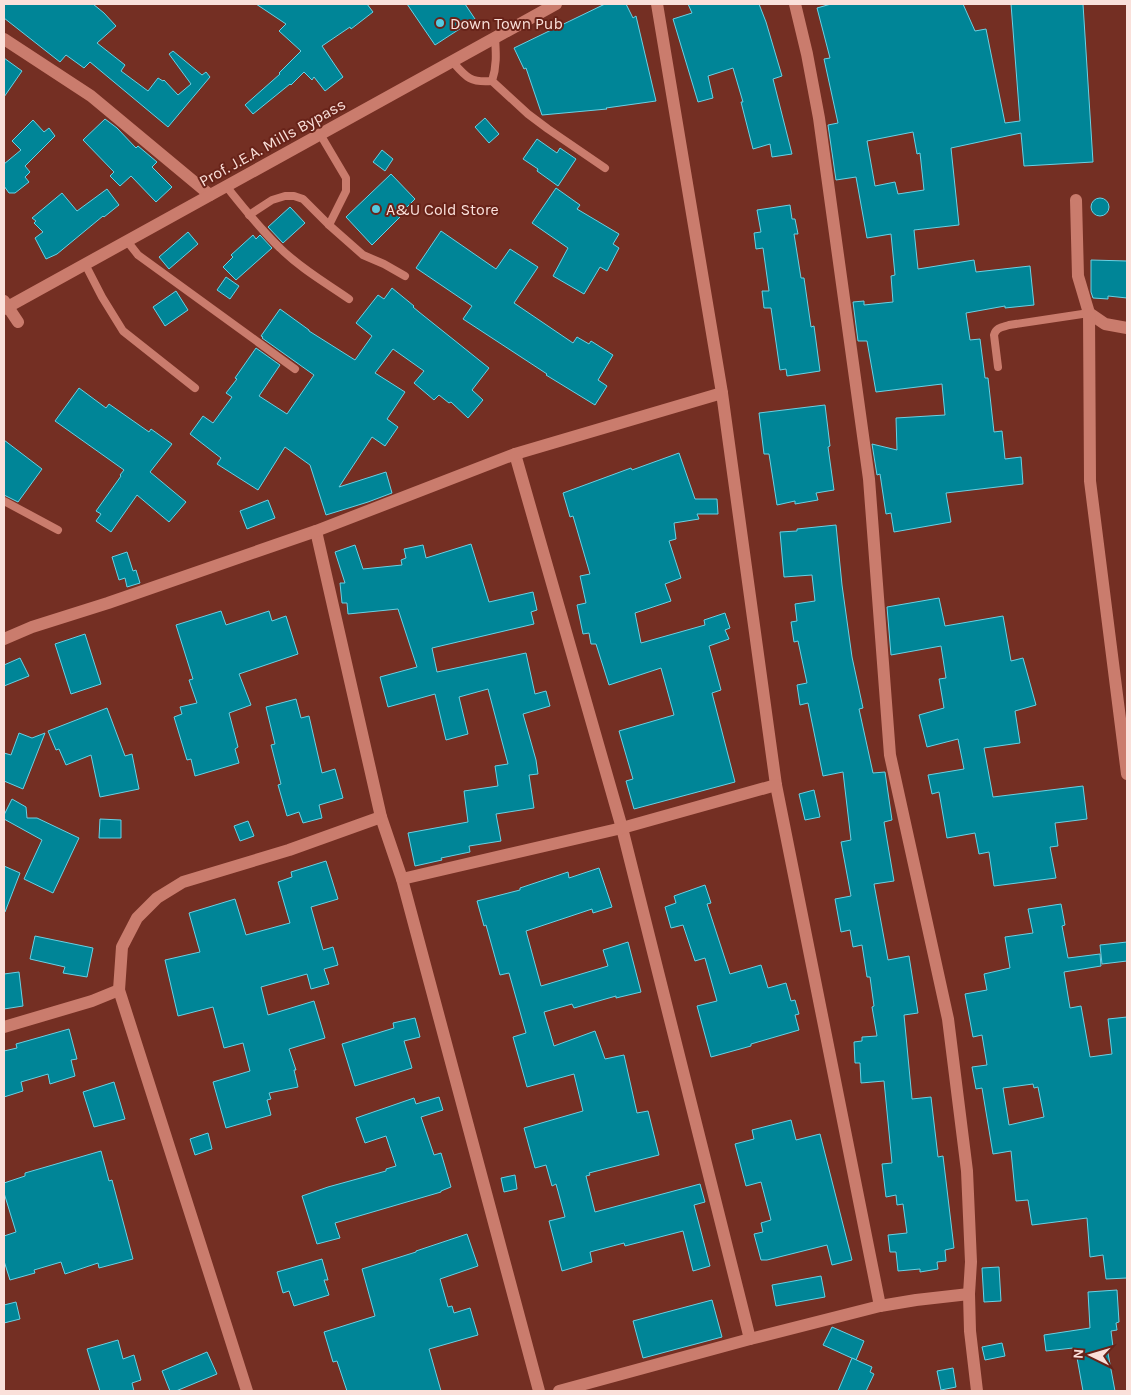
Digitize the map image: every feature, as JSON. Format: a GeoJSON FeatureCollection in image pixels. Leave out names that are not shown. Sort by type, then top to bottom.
{"type":"FeatureCollection","features":[{"type":"Feature","properties":{"kind":"street","name":"Prof. J.E.A. Mills Bypass"},"geometry":{"type":"LineString","coordinates":[[5,306],[127,241],[556,4]]}},
{"type":"Feature","properties":{"kind":"street"},"geometry":{"type":"LineString","coordinates":[[657,4],[722,393],[776,785],[880,1306]]}},
{"type":"Feature","properties":{"kind":"street"},"geometry":{"type":"LineString","coordinates":[[795,4],[819,118],[869,479],[890,755],[948,1019],[967,1171],[971,1262],[969,1294],[970,1331],[977,1391]]}},
{"type":"Feature","properties":{"kind":"street"},"geometry":{"type":"LineString","coordinates":[[4,39],[91,96],[210,195]]}},
{"type":"Feature","properties":{"kind":"street"},"geometry":{"type":"LineString","coordinates":[[1076,200],[1078,276],[1089,313],[1090,481],[1127,774]]}},
{"type":"Feature","properties":{"kind":"street"},"geometry":{"type":"LineString","coordinates":[[5,306],[18,322]]}},
{"type":"Feature","properties":{"kind":"street"},"geometry":{"type":"LineString","coordinates":[[1089,313],[1105,324],[1127,328]]}},
{"type":"Feature","properties":{"kind":"street"},"geometry":{"type":"LineString","coordinates":[[4,639],[32,627],[108,603],[316,531],[515,454],[722,393]]}},
{"type":"Feature","properties":{"kind":"street"},"geometry":{"type":"LineString","coordinates":[[515,454],[622,828],[750,1339]]}},
{"type":"Feature","properties":{"kind":"street"},"geometry":{"type":"LineString","coordinates":[[316,531],[382,817],[402,879],[540,1391]]}},
{"type":"Feature","properties":{"kind":"street"},"geometry":{"type":"LineString","coordinates":[[402,879],[622,828],[776,785]]}},
{"type":"Feature","properties":{"kind":"street"},"geometry":{"type":"LineString","coordinates":[[247,1391],[119,990],[122,947],[137,918],[158,898],[183,882],[289,850],[382,817]]}},
{"type":"Feature","properties":{"kind":"street"},"geometry":{"type":"LineString","coordinates":[[4,1027],[92,1001],[119,990]]}},
{"type":"Feature","properties":{"kind":"street"},"geometry":{"type":"LineString","coordinates":[[559,1391],[880,1306],[969,1294]]}},
{"type":"Feature","properties":{"kind":"lane"},"geometry":{"type":"LineString","coordinates":[[492,81],[496,69],[495,38]]}},
{"type":"Feature","properties":{"kind":"lane"},"geometry":{"type":"LineString","coordinates":[[452,61],[464,75],[472,80],[492,81],[528,114],[605,168]]}},
{"type":"Feature","properties":{"kind":"lane"},"geometry":{"type":"LineString","coordinates":[[320,134],[346,178],[346,191],[329,225]]}},
{"type":"Feature","properties":{"kind":"lane"},"geometry":{"type":"LineString","coordinates":[[226,186],[249,215],[280,248],[297,263],[349,299]]}},
{"type":"Feature","properties":{"kind":"lane"},"geometry":{"type":"LineString","coordinates":[[249,215],[272,200],[285,196],[303,199],[363,255],[405,276]]}},
{"type":"Feature","properties":{"kind":"lane"},"geometry":{"type":"LineString","coordinates":[[127,241],[138,255],[295,369]]}},
{"type":"Feature","properties":{"kind":"lane"},"geometry":{"type":"LineString","coordinates":[[85,264],[102,298],[123,331],[195,388]]}},
{"type":"Feature","properties":{"kind":"lane"},"geometry":{"type":"LineString","coordinates":[[998,367],[994,335],[998,328],[1009,324],[1089,313]]}},
{"type":"Feature","properties":{"kind":"lane"},"geometry":{"type":"LineString","coordinates":[[4,501],[58,530]]}},
{"type":"Feature","properties":{"kind":"building"},"geometry":{"type":"Polygon","coordinates":[[[4,4],[93,4],[116,26],[97,43],[125,65],[121,71],[148,91],[158,78],[164,80],[178,95],[191,84],[169,54],[173,51],[202,75],[206,72],[210,77],[168,127],[90,62],[84,68],[66,55],[60,62],[4,18],[4,4]]]}},
{"type":"Feature","properties":{"kind":"building"},"geometry":{"type":"Polygon","coordinates":[[[256,4],[367,4],[373,12],[351,29],[350,27],[322,46],[343,77],[325,91],[314,77],[312,80],[304,72],[291,85],[253,114],[245,105],[280,74],[301,51],[279,31],[286,24],[256,4]]]}},
{"type":"Feature","properties":{"kind":"building"},"geometry":{"type":"Polygon","coordinates":[[[407,4],[465,4],[475,19],[435,45],[407,4]]]}},
{"type":"Feature","properties":{"kind":"building"},"geometry":{"type":"Polygon","coordinates":[[[605,4],[626,4],[633,18],[636,16],[656,101],[607,109],[542,115],[526,68],[524,69],[514,48],[605,4]]]}},
{"type":"Feature","properties":{"kind":"building"},"geometry":{"type":"Polygon","coordinates":[[[688,4],[759,4],[782,76],[773,79],[792,154],[772,157],[770,144],[753,149],[741,102],[743,102],[733,68],[708,76],[713,98],[698,102],[673,19],[692,13],[688,4]]]}},
{"type":"Feature","properties":{"kind":"building"},"geometry":{"type":"Polygon","coordinates":[[[831,4],[963,4],[975,31],[986,29],[1005,123],[1020,121],[1011,4],[1083,4],[1093,162],[1024,166],[1021,133],[951,148],[959,225],[914,230],[918,269],[974,260],[976,272],[1030,266],[1034,305],[1005,308],[1005,306],[966,313],[970,340],[980,339],[985,378],[988,378],[994,432],[1002,431],[1005,459],[1021,457],[1023,484],[946,493],[951,522],[894,532],[891,513],[886,514],[880,474],[877,475],[872,444],[897,450],[896,418],[945,415],[942,384],[876,392],[867,341],[858,341],[853,302],[864,301],[864,305],[893,302],[891,276],[895,275],[891,234],[867,238],[856,177],[836,180],[828,125],[838,123],[824,59],[830,58],[817,8],[831,4]],[[913,132],[867,141],[875,186],[895,182],[898,194],[924,190],[920,153],[917,154],[913,132]]]}},
{"type":"Feature","properties":{"kind":"building"},"geometry":{"type":"Polygon","coordinates":[[[4,58],[22,71],[4,97],[4,58]]]}},
{"type":"Feature","properties":{"kind":"building"},"geometry":{"type":"Polygon","coordinates":[[[485,118],[499,134],[489,143],[475,127],[485,118]]]}},
{"type":"Feature","properties":{"kind":"building"},"geometry":{"type":"Polygon","coordinates":[[[105,119],[117,128],[136,148],[138,146],[157,162],[152,167],[172,187],[156,202],[131,176],[120,186],[110,176],[114,172],[83,140],[105,119]]]}},
{"type":"Feature","properties":{"kind":"building"},"geometry":{"type":"Polygon","coordinates":[[[33,120],[44,132],[49,128],[55,136],[25,166],[30,172],[25,177],[29,182],[15,193],[9,193],[4,186],[4,164],[21,150],[12,141],[33,120]]]}},
{"type":"Feature","properties":{"kind":"building"},"geometry":{"type":"Polygon","coordinates":[[[537,139],[557,153],[560,148],[576,159],[558,186],[523,159],[537,139]]]}},
{"type":"Feature","properties":{"kind":"building"},"geometry":{"type":"Polygon","coordinates":[[[382,150],[393,159],[385,171],[373,162],[382,150]]]}},
{"type":"Feature","properties":{"kind":"building","name":"A&U Cold Store"},"geometry":{"type":"Polygon","coordinates":[[[391,174],[415,199],[372,245],[346,217],[391,174]]]}},
{"type":"Feature","properties":{"kind":"building"},"geometry":{"type":"Polygon","coordinates":[[[556,188],[580,205],[577,209],[619,234],[613,244],[619,248],[607,271],[600,267],[584,294],[553,276],[568,248],[532,223],[556,188]]]}},
{"type":"Feature","properties":{"kind":"building"},"geometry":{"type":"Polygon","coordinates":[[[107,189],[119,205],[57,254],[46,259],[35,238],[43,232],[34,223],[36,221],[32,218],[62,193],[77,211],[107,189]]]}},
{"type":"Feature","properties":{"kind":"building"},"geometry":{"type":"Polygon","coordinates":[[[1096,198],[1104,198],[1109,203],[1107,214],[1096,216],[1091,211],[1091,203],[1096,198]]]}},
{"type":"Feature","properties":{"kind":"building"},"geometry":{"type":"Polygon","coordinates":[[[790,205],[792,219],[795,219],[798,234],[794,234],[801,278],[804,278],[811,327],[814,326],[820,371],[787,376],[786,369],[780,370],[771,308],[764,308],[762,291],[769,291],[763,248],[756,249],[754,233],[761,232],[757,210],[790,205]]]}},
{"type":"Feature","properties":{"kind":"building"},"geometry":{"type":"Polygon","coordinates":[[[290,207],[305,223],[283,243],[268,227],[290,207]]]}},
{"type":"Feature","properties":{"kind":"building"},"geometry":{"type":"Polygon","coordinates":[[[441,231],[496,269],[510,249],[538,267],[514,303],[573,343],[577,337],[589,344],[591,341],[613,355],[598,380],[607,386],[595,405],[546,375],[463,319],[472,306],[416,268],[441,231]]]}},
{"type":"Feature","properties":{"kind":"building"},"geometry":{"type":"Polygon","coordinates":[[[188,232],[198,244],[169,269],[159,257],[188,232]]]}},
{"type":"Feature","properties":{"kind":"building"},"geometry":{"type":"Polygon","coordinates":[[[253,235],[256,239],[260,235],[272,248],[236,280],[223,267],[233,257],[231,255],[253,235]]]}},
{"type":"Feature","properties":{"kind":"building"},"geometry":{"type":"Polygon","coordinates":[[[1091,260],[1127,261],[1127,298],[1108,296],[1108,299],[1093,298],[1091,292],[1091,260]]]}},
{"type":"Feature","properties":{"kind":"building"},"geometry":{"type":"Polygon","coordinates":[[[226,277],[239,286],[230,299],[217,290],[226,277]]]}},
{"type":"Feature","properties":{"kind":"building"},"geometry":{"type":"Polygon","coordinates":[[[392,288],[489,368],[472,390],[483,400],[468,418],[451,402],[449,403],[439,395],[434,400],[414,383],[424,371],[393,349],[375,373],[405,392],[387,419],[398,427],[385,446],[372,437],[339,487],[386,472],[392,493],[326,515],[310,465],[285,447],[258,490],[217,464],[221,458],[190,434],[203,416],[213,423],[232,397],[226,393],[256,348],[280,365],[259,396],[287,414],[314,375],[262,338],[261,336],[280,309],[309,331],[355,360],[372,336],[356,323],[378,295],[384,299],[392,288]]]}},
{"type":"Feature","properties":{"kind":"building"},"geometry":{"type":"Polygon","coordinates":[[[176,291],[188,310],[165,326],[153,307],[176,291]]]}},
{"type":"Feature","properties":{"kind":"building"},"geometry":{"type":"Polygon","coordinates":[[[79,388],[106,408],[109,404],[149,432],[151,429],[172,444],[150,472],[186,502],[169,522],[137,495],[111,532],[96,521],[101,514],[96,511],[124,470],[55,421],[79,388]]]}},
{"type":"Feature","properties":{"kind":"building"},"geometry":{"type":"Polygon","coordinates":[[[825,405],[834,490],[816,493],[818,500],[795,504],[795,501],[777,505],[769,454],[764,454],[759,413],[825,405]]]}},
{"type":"Feature","properties":{"kind":"building"},"geometry":{"type":"Polygon","coordinates":[[[4,440],[42,469],[18,502],[4,495],[4,440]]]}},
{"type":"Feature","properties":{"kind":"building"},"geometry":{"type":"Polygon","coordinates":[[[679,453],[695,499],[717,499],[718,514],[697,514],[699,519],[674,523],[676,539],[669,541],[681,578],[665,584],[671,601],[635,613],[641,643],[705,625],[704,620],[725,613],[730,628],[725,630],[729,639],[709,646],[721,690],[712,693],[735,782],[634,809],[626,781],[633,779],[619,731],[674,715],[661,668],[609,685],[596,644],[591,644],[589,633],[583,634],[577,605],[586,603],[580,576],[590,574],[573,516],[570,517],[563,493],[679,453]]]}},
{"type":"Feature","properties":{"kind":"building"},"geometry":{"type":"Polygon","coordinates":[[[268,500],[275,518],[247,529],[240,511],[268,500]]]}},
{"type":"Feature","properties":{"kind":"building"},"geometry":{"type":"Polygon","coordinates":[[[836,525],[852,657],[863,708],[859,709],[873,773],[885,772],[892,820],[884,822],[894,881],[874,884],[888,960],[909,956],[918,1013],[904,1015],[912,1099],[931,1097],[938,1157],[943,1156],[954,1248],[945,1250],[946,1261],[937,1262],[938,1269],[920,1272],[920,1269],[898,1271],[896,1252],[890,1252],[888,1235],[907,1233],[903,1204],[897,1205],[896,1195],[886,1197],[882,1164],[892,1163],[884,1081],[861,1083],[860,1063],[855,1063],[854,1042],[862,1041],[862,1037],[877,1036],[872,1007],[874,1006],[870,977],[867,977],[862,945],[853,947],[850,930],[841,932],[835,899],[851,896],[841,842],[851,840],[843,772],[823,776],[808,703],[800,705],[797,685],[807,683],[798,641],[794,642],[791,622],[797,621],[795,604],[815,601],[812,575],[784,577],[780,532],[836,525]]]}},
{"type":"Feature","properties":{"kind":"building"},"geometry":{"type":"Polygon","coordinates":[[[471,544],[489,602],[533,592],[537,610],[531,612],[534,624],[432,648],[437,672],[526,653],[535,694],[546,691],[550,706],[523,714],[538,774],[529,775],[534,808],[496,814],[501,841],[469,846],[470,852],[415,866],[408,833],[468,822],[464,791],[498,786],[495,766],[508,764],[488,689],[459,697],[468,734],[446,740],[435,694],[388,707],[380,677],[417,667],[398,609],[348,614],[347,603],[342,603],[340,583],[345,583],[335,552],[355,545],[363,569],[402,565],[401,560],[406,558],[404,549],[423,545],[426,558],[471,544]]]}},
{"type":"Feature","properties":{"kind":"building"},"geometry":{"type":"Polygon","coordinates":[[[127,552],[133,571],[136,570],[140,583],[127,587],[125,578],[119,580],[112,557],[127,552]]]}},
{"type":"Feature","properties":{"kind":"building"},"geometry":{"type":"Polygon","coordinates":[[[939,598],[945,626],[1003,616],[1011,661],[1023,658],[1036,705],[1015,711],[1020,743],[984,748],[993,797],[1083,786],[1087,819],[1055,823],[1058,846],[1050,847],[1056,878],[994,886],[989,852],[979,854],[975,833],[947,838],[939,792],[932,794],[928,775],[964,769],[958,739],[927,747],[919,715],[944,708],[939,679],[946,678],[941,646],[891,655],[887,607],[939,598]]]}},
{"type":"Feature","properties":{"kind":"building"},"geometry":{"type":"Polygon","coordinates":[[[221,611],[226,625],[269,611],[272,621],[286,616],[298,654],[239,674],[251,705],[229,713],[238,747],[235,749],[239,763],[195,776],[191,759],[187,760],[174,717],[182,714],[180,707],[197,703],[189,680],[193,679],[176,625],[221,611]]]}},
{"type":"Feature","properties":{"kind":"building"},"geometry":{"type":"Polygon","coordinates":[[[85,634],[101,684],[71,694],[55,644],[85,634]]]}},
{"type":"Feature","properties":{"kind":"building"},"geometry":{"type":"Polygon","coordinates":[[[20,658],[29,676],[4,686],[4,665],[20,658]]]}},
{"type":"Feature","properties":{"kind":"building"},"geometry":{"type":"Polygon","coordinates":[[[296,699],[301,718],[309,716],[322,773],[335,769],[343,798],[319,805],[322,818],[303,823],[299,812],[287,816],[278,785],[281,784],[271,745],[275,744],[266,707],[296,699]]]}},
{"type":"Feature","properties":{"kind":"building"},"geometry":{"type":"Polygon","coordinates":[[[107,708],[125,756],[132,754],[139,789],[100,797],[91,755],[66,765],[59,749],[56,750],[48,731],[107,708]]]}},
{"type":"Feature","properties":{"kind":"building"},"geometry":{"type":"Polygon","coordinates":[[[19,733],[32,738],[45,733],[23,789],[4,781],[4,753],[11,755],[19,733]]]}},
{"type":"Feature","properties":{"kind":"building"},"geometry":{"type":"Polygon","coordinates":[[[814,790],[820,817],[805,820],[799,794],[814,790]]]}},
{"type":"Feature","properties":{"kind":"building"},"geometry":{"type":"Polygon","coordinates":[[[12,799],[26,807],[27,818],[37,818],[79,838],[53,893],[24,879],[42,840],[4,819],[12,799]]]}},
{"type":"Feature","properties":{"kind":"building"},"geometry":{"type":"Polygon","coordinates":[[[100,819],[121,820],[121,838],[99,838],[100,819]]]}},
{"type":"Feature","properties":{"kind":"building"},"geometry":{"type":"Polygon","coordinates":[[[248,821],[254,836],[240,841],[234,826],[248,821]]]}},
{"type":"Feature","properties":{"kind":"building"},"geometry":{"type":"Polygon","coordinates":[[[326,861],[338,899],[311,907],[323,950],[333,947],[338,965],[324,969],[329,984],[311,989],[307,974],[261,987],[268,1015],[314,1001],[325,1038],[289,1049],[296,1070],[294,1070],[298,1087],[269,1093],[271,1099],[267,1100],[271,1115],[226,1128],[213,1082],[250,1071],[243,1043],[224,1048],[213,1007],[178,1016],[165,960],[200,952],[189,913],[235,899],[246,935],[290,923],[278,882],[292,877],[291,872],[326,861]]]}},
{"type":"Feature","properties":{"kind":"building"},"geometry":{"type":"Polygon","coordinates":[[[4,866],[20,873],[5,912],[4,912],[4,866]]]}},
{"type":"Feature","properties":{"kind":"building"},"geometry":{"type":"Polygon","coordinates":[[[599,868],[612,907],[593,913],[592,909],[526,931],[541,986],[608,966],[603,950],[628,942],[641,992],[616,998],[616,996],[574,1008],[572,1004],[544,1012],[554,1046],[595,1031],[605,1059],[624,1055],[637,1113],[648,1111],[659,1155],[589,1173],[590,1175],[586,1176],[595,1212],[700,1184],[705,1202],[694,1205],[710,1266],[693,1271],[683,1231],[625,1246],[624,1243],[590,1252],[592,1262],[562,1271],[549,1221],[565,1217],[556,1184],[552,1186],[546,1165],[535,1168],[524,1128],[583,1111],[574,1074],[527,1087],[513,1037],[526,1033],[509,973],[500,975],[477,901],[520,890],[520,888],[568,872],[569,878],[599,868]]]}},
{"type":"Feature","properties":{"kind":"building"},"geometry":{"type":"Polygon","coordinates":[[[705,885],[711,903],[707,904],[730,974],[761,965],[768,988],[786,983],[791,1001],[795,1000],[799,1014],[795,1015],[799,1030],[711,1057],[697,1006],[717,1001],[705,958],[695,961],[683,925],[671,928],[665,907],[676,903],[674,896],[705,885]]]}},
{"type":"Feature","properties":{"kind":"building"},"geometry":{"type":"Polygon","coordinates":[[[1061,904],[1065,925],[1062,926],[1068,958],[1100,954],[1101,966],[1064,972],[1070,1008],[1081,1006],[1090,1057],[1112,1054],[1108,1019],[1127,1017],[1127,1278],[1106,1279],[1103,1255],[1090,1257],[1087,1218],[1032,1225],[1028,1200],[1016,1201],[1011,1151],[993,1154],[982,1088],[976,1089],[972,1067],[987,1065],[982,1035],[973,1037],[965,994],[987,990],[984,974],[1010,968],[1005,937],[1033,933],[1028,909],[1061,904]],[[1033,1084],[1003,1088],[1009,1125],[1044,1117],[1038,1087],[1034,1088],[1033,1084]]]}},
{"type":"Feature","properties":{"kind":"building"},"geometry":{"type":"Polygon","coordinates":[[[35,936],[93,948],[87,977],[63,973],[65,967],[30,959],[35,936]]]}},
{"type":"Feature","properties":{"kind":"building"},"geometry":{"type":"Polygon","coordinates":[[[1127,942],[1127,961],[1102,964],[1100,945],[1127,942]]]}},
{"type":"Feature","properties":{"kind":"building"},"geometry":{"type":"Polygon","coordinates":[[[19,972],[23,1006],[4,1009],[4,974],[19,972]]]}},
{"type":"Feature","properties":{"kind":"building"},"geometry":{"type":"Polygon","coordinates":[[[415,1018],[420,1037],[404,1041],[412,1068],[355,1086],[342,1044],[394,1028],[393,1023],[415,1018]]]}},
{"type":"Feature","properties":{"kind":"building"},"geometry":{"type":"Polygon","coordinates":[[[69,1029],[77,1059],[71,1060],[75,1076],[50,1084],[48,1074],[21,1082],[23,1091],[4,1097],[4,1051],[17,1048],[16,1044],[69,1029]]]}},
{"type":"Feature","properties":{"kind":"building"},"geometry":{"type":"Polygon","coordinates":[[[114,1082],[125,1119],[94,1127],[83,1092],[114,1082]]]}},
{"type":"Feature","properties":{"kind":"building"},"geometry":{"type":"Polygon","coordinates":[[[439,1097],[443,1110],[421,1117],[434,1155],[441,1153],[451,1187],[441,1192],[335,1223],[340,1238],[317,1244],[302,1196],[386,1171],[386,1169],[396,1166],[386,1136],[365,1143],[356,1118],[414,1098],[416,1104],[439,1097]]]}},
{"type":"Feature","properties":{"kind":"building"},"geometry":{"type":"Polygon","coordinates":[[[791,1120],[796,1140],[820,1134],[852,1260],[832,1265],[827,1245],[761,1260],[754,1234],[763,1232],[761,1223],[771,1220],[761,1182],[746,1186],[735,1144],[754,1139],[752,1130],[791,1120]]]}},
{"type":"Feature","properties":{"kind":"building"},"geometry":{"type":"Polygon","coordinates":[[[208,1133],[212,1149],[195,1155],[190,1139],[208,1133]]]}},
{"type":"Feature","properties":{"kind":"building"},"geometry":{"type":"Polygon","coordinates":[[[101,1151],[109,1181],[112,1180],[133,1259],[99,1268],[98,1263],[65,1274],[61,1262],[34,1270],[35,1273],[10,1280],[4,1261],[4,1236],[16,1232],[4,1193],[4,1183],[25,1176],[25,1173],[101,1151]]]}},
{"type":"Feature","properties":{"kind":"building"},"geometry":{"type":"Polygon","coordinates":[[[515,1175],[517,1189],[504,1192],[501,1178],[515,1175]]]}},
{"type":"Feature","properties":{"kind":"building"},"geometry":{"type":"Polygon","coordinates":[[[467,1234],[478,1266],[440,1279],[448,1307],[452,1306],[454,1313],[470,1308],[478,1335],[429,1349],[441,1391],[347,1391],[337,1361],[333,1362],[324,1332],[375,1316],[362,1269],[467,1234]]]}},
{"type":"Feature","properties":{"kind":"building"},"geometry":{"type":"Polygon","coordinates":[[[322,1259],[328,1280],[324,1280],[329,1295],[294,1306],[289,1291],[283,1293],[277,1272],[322,1259]]]}},
{"type":"Feature","properties":{"kind":"building"},"geometry":{"type":"Polygon","coordinates":[[[999,1267],[1001,1301],[984,1302],[982,1268],[999,1267]]]}},
{"type":"Feature","properties":{"kind":"building"},"geometry":{"type":"Polygon","coordinates":[[[821,1276],[825,1297],[776,1306],[772,1285],[821,1276]]]}},
{"type":"Feature","properties":{"kind":"building"},"geometry":{"type":"Polygon","coordinates":[[[1117,1290],[1119,1322],[1116,1323],[1117,1330],[1111,1331],[1113,1347],[1107,1348],[1115,1391],[1083,1391],[1076,1352],[1074,1352],[1073,1348],[1046,1351],[1044,1335],[1090,1328],[1088,1292],[1117,1290]]]}},
{"type":"Feature","properties":{"kind":"building"},"geometry":{"type":"Polygon","coordinates":[[[712,1300],[722,1337],[643,1358],[633,1321],[712,1300]]]}},
{"type":"Feature","properties":{"kind":"building"},"geometry":{"type":"Polygon","coordinates":[[[16,1302],[20,1319],[4,1323],[4,1305],[16,1302]]]}},
{"type":"Feature","properties":{"kind":"building"},"geometry":{"type":"Polygon","coordinates":[[[832,1327],[864,1341],[856,1360],[823,1345],[832,1327]]]}},
{"type":"Feature","properties":{"kind":"building"},"geometry":{"type":"Polygon","coordinates":[[[118,1340],[123,1359],[134,1355],[141,1380],[132,1383],[134,1391],[100,1391],[87,1349],[118,1340]]]}},
{"type":"Feature","properties":{"kind":"building"},"geometry":{"type":"Polygon","coordinates":[[[1002,1343],[1005,1356],[985,1360],[982,1347],[1002,1343]]]}},
{"type":"Feature","properties":{"kind":"building"},"geometry":{"type":"Polygon","coordinates":[[[207,1352],[217,1374],[176,1391],[170,1391],[162,1371],[207,1352]]]}},
{"type":"Feature","properties":{"kind":"building"},"geometry":{"type":"Polygon","coordinates":[[[852,1358],[872,1367],[870,1372],[874,1374],[866,1391],[838,1391],[852,1358]]]}},
{"type":"Feature","properties":{"kind":"building"},"geometry":{"type":"Polygon","coordinates":[[[953,1368],[956,1387],[941,1390],[937,1371],[953,1368]]]}},
{"type":"Feature","properties":{"kind":"place","name":"Down Town Pub"},"geometry":{"type":"Point","coordinates":[440,23]}},
{"type":"Feature","properties":{"kind":"place","name":"A&U Cold Store"},"geometry":{"type":"Point","coordinates":[376,209]}}]}
